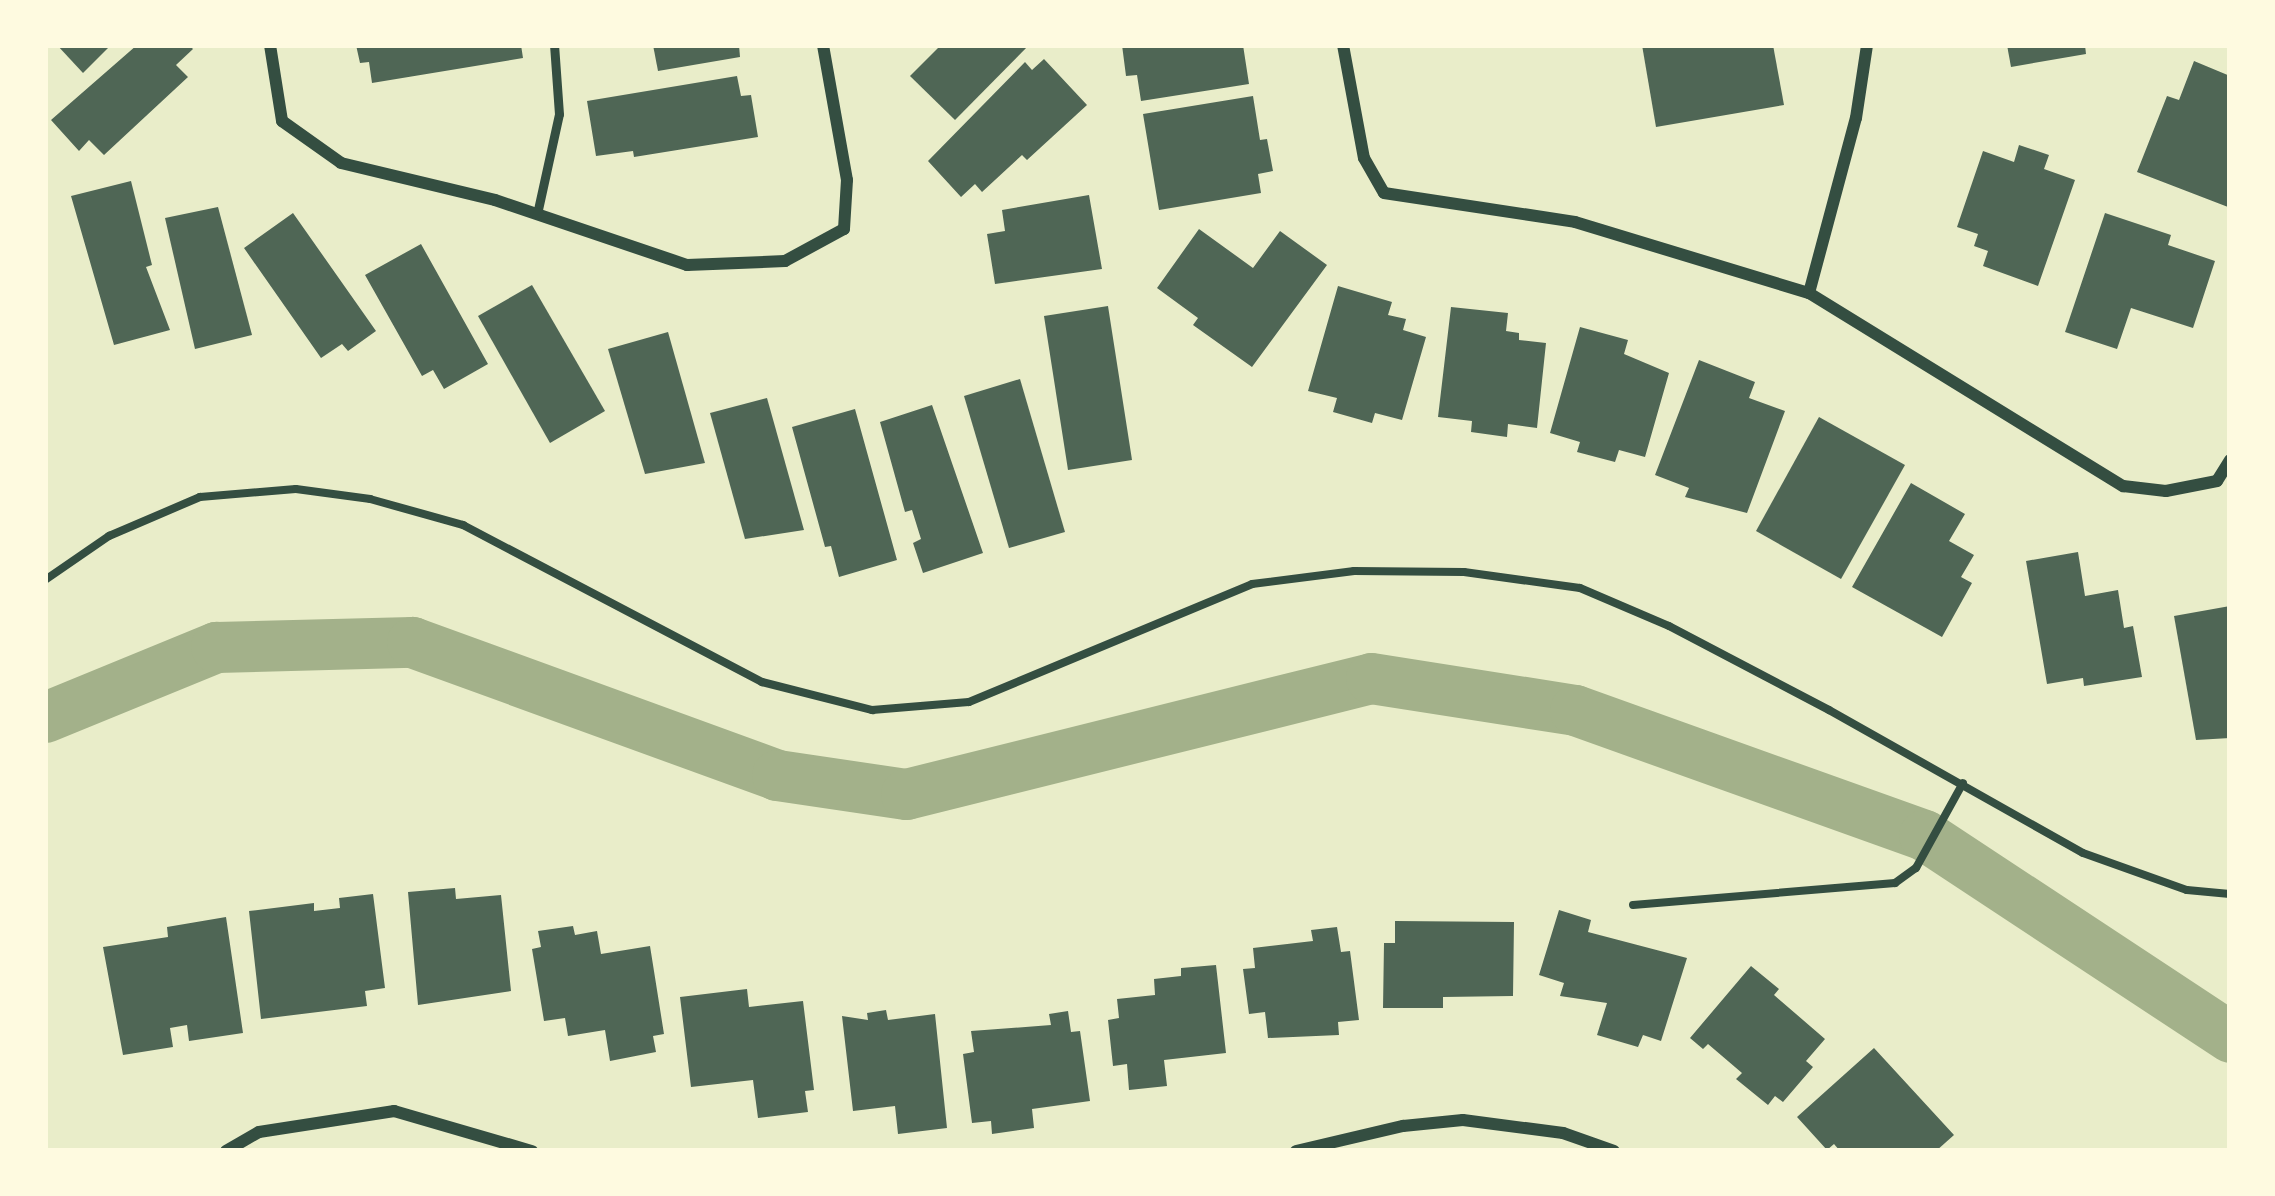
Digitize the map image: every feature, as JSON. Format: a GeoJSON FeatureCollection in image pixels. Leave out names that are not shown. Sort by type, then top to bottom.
{"type":"FeatureCollection","features":[{"type":"Feature","properties":{"kind":"street"},"geometry":{"type":"LineString","coordinates":[[270,45],[282,121],[341,163],[537,214],[687,265],[785,260],[810,251],[844,229],[847,180],[823,45]]}},
{"type":"Feature","properties":{"kind":"street"},"geometry":{"type":"LineString","coordinates":[[1343,45],[1364,158],[1384,193],[1575,221],[1809,293],[2123,486],[2166,491],[2217,481],[2230,460]]}},
{"type":"Feature","properties":{"kind":"street"},"geometry":{"type":"LineString","coordinates":[[1809,293],[1856,118],[1867,45]]}},
{"type":"Feature","properties":{"kind":"street"},"geometry":{"type":"LineString","coordinates":[[226,1151],[260,1132],[394,1111],[532,1151]]}},
{"type":"Feature","properties":{"kind":"street"},"geometry":{"type":"LineString","coordinates":[[1296,1151],[1403,1126],[1463,1120],[1563,1132],[1613,1151]]}},
{"type":"Feature","properties":{"kind":"lane"},"geometry":{"type":"LineString","coordinates":[[537,214],[559,115],[554,45]]}},
{"type":"Feature","properties":{"kind":"path"},"geometry":{"type":"LineString","coordinates":[[45,580],[109,536],[200,497],[296,489],[370,499],[463,525],[762,682],[872,710],[969,702],[1252,584],[1354,571],[1464,572],[1580,588],[1669,626],[1963,783],[2083,853],[2187,890],[2230,894]]}},
{"type":"Feature","properties":{"kind":"path"},"geometry":{"type":"LineString","coordinates":[[1633,905],[1895,883],[1916,868],[1963,783]]}},
{"type":"Feature","properties":{"kind":"building"},"geometry":{"type":"Polygon","coordinates":[[[57,45],[111,45],[83,73],[57,45]]]}},
{"type":"Feature","properties":{"kind":"building"},"geometry":{"type":"Polygon","coordinates":[[[137,45],[189,45],[193,49],[176,65],[188,77],[104,155],[89,140],[79,151],[51,120],[137,45]]]}},
{"type":"Feature","properties":{"kind":"building"},"geometry":{"type":"Polygon","coordinates":[[[356,45],[521,45],[523,58],[372,83],[369,62],[360,63],[356,45]]]}},
{"type":"Feature","properties":{"kind":"building"},"geometry":{"type":"Polygon","coordinates":[[[653,45],[739,45],[740,57],[658,71],[653,45]]]}},
{"type":"Feature","properties":{"kind":"building"},"geometry":{"type":"Polygon","coordinates":[[[941,45],[1029,45],[955,120],[910,76],[941,45]]]}},
{"type":"Feature","properties":{"kind":"building"},"geometry":{"type":"Polygon","coordinates":[[[1122,45],[1243,45],[1249,84],[1141,101],[1137,75],[1126,76],[1122,45]]]}},
{"type":"Feature","properties":{"kind":"building"},"geometry":{"type":"Polygon","coordinates":[[[1642,45],[1773,45],[1784,105],[1656,127],[1642,45]]]}},
{"type":"Feature","properties":{"kind":"building"},"geometry":{"type":"Polygon","coordinates":[[[2007,45],[2085,45],[2086,54],[2011,67],[2007,45]]]}},
{"type":"Feature","properties":{"kind":"building"},"geometry":{"type":"Polygon","coordinates":[[[1044,59],[1087,105],[1027,160],[1022,155],[982,192],[975,184],[961,197],[928,161],[1025,62],[1032,70],[1044,59]]]}},
{"type":"Feature","properties":{"kind":"building"},"geometry":{"type":"Polygon","coordinates":[[[2194,61],[2230,76],[2228,207],[2137,172],[2167,96],[2179,100],[2194,61]]]}},
{"type":"Feature","properties":{"kind":"building"},"geometry":{"type":"Polygon","coordinates":[[[737,76],[741,96],[751,95],[758,137],[634,157],[633,151],[596,156],[587,101],[737,76]]]}},
{"type":"Feature","properties":{"kind":"building"},"geometry":{"type":"Polygon","coordinates":[[[1253,96],[1260,140],[1267,139],[1273,171],[1258,174],[1261,193],[1159,210],[1143,114],[1253,96]]]}},
{"type":"Feature","properties":{"kind":"building"},"geometry":{"type":"Polygon","coordinates":[[[2019,145],[2049,155],[2044,169],[2075,180],[2038,286],[1983,266],[1988,251],[1974,246],[1978,234],[1957,227],[1983,151],[2014,162],[2019,145]]]}},
{"type":"Feature","properties":{"kind":"building"},"geometry":{"type":"Polygon","coordinates":[[[131,181],[152,265],[146,267],[170,330],[114,345],[71,196],[131,181]]]}},
{"type":"Feature","properties":{"kind":"building"},"geometry":{"type":"Polygon","coordinates":[[[1089,195],[1102,269],[995,284],[987,234],[1005,231],[1002,210],[1089,195]]]}},
{"type":"Feature","properties":{"kind":"building"},"geometry":{"type":"Polygon","coordinates":[[[218,207],[252,335],[195,349],[165,218],[218,207]]]}},
{"type":"Feature","properties":{"kind":"building"},"geometry":{"type":"Polygon","coordinates":[[[293,213],[376,331],[348,351],[342,344],[321,358],[244,248],[293,213]]]}},
{"type":"Feature","properties":{"kind":"building"},"geometry":{"type":"Polygon","coordinates":[[[2105,213],[2171,235],[2168,245],[2215,261],[2193,328],[2131,308],[2117,349],[2065,332],[2105,213]]]}},
{"type":"Feature","properties":{"kind":"building"},"geometry":{"type":"Polygon","coordinates":[[[1199,229],[1253,268],[1280,231],[1327,265],[1252,367],[1193,325],[1198,318],[1157,288],[1199,229]]]}},
{"type":"Feature","properties":{"kind":"building"},"geometry":{"type":"Polygon","coordinates":[[[421,244],[488,364],[444,389],[433,370],[422,376],[365,275],[421,244]]]}},
{"type":"Feature","properties":{"kind":"building"},"geometry":{"type":"Polygon","coordinates":[[[532,285],[605,411],[550,443],[478,316],[532,285]]]}},
{"type":"Feature","properties":{"kind":"building"},"geometry":{"type":"Polygon","coordinates":[[[1338,286],[1392,302],[1388,315],[1406,319],[1403,330],[1426,337],[1402,420],[1375,413],[1372,423],[1333,412],[1337,398],[1308,391],[1338,286]]]}},
{"type":"Feature","properties":{"kind":"building"},"geometry":{"type":"Polygon","coordinates":[[[1108,306],[1132,460],[1068,470],[1044,316],[1108,306]]]}},
{"type":"Feature","properties":{"kind":"building"},"geometry":{"type":"Polygon","coordinates":[[[1451,307],[1508,313],[1506,331],[1519,333],[1519,340],[1546,343],[1537,428],[1508,424],[1507,437],[1471,432],[1472,421],[1438,417],[1451,307]]]}},
{"type":"Feature","properties":{"kind":"building"},"geometry":{"type":"Polygon","coordinates":[[[1580,327],[1628,340],[1624,354],[1669,373],[1645,457],[1619,450],[1615,462],[1577,452],[1580,442],[1550,433],[1580,327]]]}},
{"type":"Feature","properties":{"kind":"building"},"geometry":{"type":"Polygon","coordinates":[[[668,332],[705,463],[645,474],[608,349],[668,332]]]}},
{"type":"Feature","properties":{"kind":"building"},"geometry":{"type":"Polygon","coordinates":[[[1699,360],[1755,382],[1749,398],[1785,411],[1747,513],[1685,497],[1689,488],[1655,475],[1699,360]]]}},
{"type":"Feature","properties":{"kind":"building"},"geometry":{"type":"Polygon","coordinates":[[[1020,379],[1065,532],[1009,548],[964,396],[1020,379]]]}},
{"type":"Feature","properties":{"kind":"building"},"geometry":{"type":"Polygon","coordinates":[[[767,398],[804,530],[745,539],[710,413],[767,398]]]}},
{"type":"Feature","properties":{"kind":"building"},"geometry":{"type":"Polygon","coordinates":[[[932,405],[983,553],[923,573],[913,543],[921,539],[912,510],[905,512],[880,422],[932,405]]]}},
{"type":"Feature","properties":{"kind":"building"},"geometry":{"type":"Polygon","coordinates":[[[855,409],[897,560],[839,577],[831,546],[825,547],[792,427],[855,409]]]}},
{"type":"Feature","properties":{"kind":"building"},"geometry":{"type":"Polygon","coordinates":[[[1819,417],[1905,465],[1841,579],[1756,531],[1819,417]]]}},
{"type":"Feature","properties":{"kind":"building"},"geometry":{"type":"Polygon","coordinates":[[[1911,483],[1965,514],[1949,541],[1974,555],[1961,577],[1972,583],[1942,637],[1852,587],[1911,483]]]}},
{"type":"Feature","properties":{"kind":"building"},"geometry":{"type":"Polygon","coordinates":[[[2078,552],[2085,596],[2118,590],[2124,628],[2133,626],[2142,677],[2084,686],[2083,678],[2047,684],[2026,561],[2078,552]]]}},
{"type":"Feature","properties":{"kind":"building"},"geometry":{"type":"Polygon","coordinates":[[[2230,606],[2230,738],[2196,740],[2174,616],[2230,606]]]}},
{"type":"Feature","properties":{"kind":"building"},"geometry":{"type":"Polygon","coordinates":[[[455,888],[456,899],[501,895],[511,991],[418,1005],[408,892],[455,888]]]}},
{"type":"Feature","properties":{"kind":"building"},"geometry":{"type":"Polygon","coordinates":[[[373,894],[385,988],[365,991],[367,1006],[261,1019],[249,911],[314,903],[314,911],[340,908],[339,898],[373,894]]]}},
{"type":"Feature","properties":{"kind":"building"},"geometry":{"type":"Polygon","coordinates":[[[1559,910],[1591,920],[1588,932],[1687,958],[1661,1041],[1643,1035],[1638,1047],[1597,1035],[1607,1003],[1560,996],[1564,983],[1539,975],[1559,910]]]}},
{"type":"Feature","properties":{"kind":"building"},"geometry":{"type":"Polygon","coordinates":[[[226,917],[243,1033],[189,1041],[187,1025],[170,1028],[173,1047],[123,1055],[103,947],[168,937],[167,927],[226,917]]]}},
{"type":"Feature","properties":{"kind":"building"},"geometry":{"type":"Polygon","coordinates":[[[1395,921],[1514,922],[1513,996],[1443,997],[1443,1008],[1383,1008],[1384,943],[1395,943],[1395,921]]]}},
{"type":"Feature","properties":{"kind":"building"},"geometry":{"type":"Polygon","coordinates":[[[573,926],[575,935],[597,931],[601,954],[650,946],[664,1034],[653,1036],[656,1052],[610,1061],[605,1030],[568,1036],[565,1018],[544,1021],[532,949],[541,947],[538,931],[573,926]]]}},
{"type":"Feature","properties":{"kind":"building"},"geometry":{"type":"Polygon","coordinates":[[[1337,927],[1341,952],[1350,951],[1359,1020],[1338,1022],[1339,1035],[1268,1038],[1265,1012],[1249,1014],[1243,969],[1255,968],[1253,948],[1313,941],[1311,930],[1337,927]]]}},
{"type":"Feature","properties":{"kind":"building"},"geometry":{"type":"Polygon","coordinates":[[[1216,965],[1226,1053],[1164,1060],[1167,1086],[1129,1090],[1127,1064],[1113,1066],[1108,1020],[1119,1018],[1117,999],[1155,995],[1154,979],[1181,976],[1181,968],[1216,965]]]}},
{"type":"Feature","properties":{"kind":"building"},"geometry":{"type":"Polygon","coordinates":[[[1751,966],[1779,989],[1774,995],[1825,1039],[1806,1061],[1813,1067],[1783,1102],[1775,1096],[1768,1105],[1736,1079],[1742,1073],[1708,1044],[1703,1049],[1690,1038],[1751,966]]]}},
{"type":"Feature","properties":{"kind":"building"},"geometry":{"type":"Polygon","coordinates":[[[747,989],[749,1007],[803,1001],[814,1090],[805,1091],[808,1112],[758,1118],[753,1080],[691,1087],[680,997],[747,989]]]}},
{"type":"Feature","properties":{"kind":"building"},"geometry":{"type":"Polygon","coordinates":[[[886,1010],[888,1020],[935,1014],[947,1128],[898,1134],[895,1106],[853,1111],[842,1016],[868,1020],[867,1013],[886,1010]]]}},
{"type":"Feature","properties":{"kind":"building"},"geometry":{"type":"Polygon","coordinates":[[[1068,1011],[1071,1032],[1080,1031],[1090,1101],[1032,1109],[1034,1128],[992,1134],[991,1121],[972,1123],[963,1054],[974,1052],[971,1031],[1051,1025],[1049,1014],[1068,1011]]]}},
{"type":"Feature","properties":{"kind":"building"},"geometry":{"type":"Polygon","coordinates":[[[1874,1048],[1954,1135],[1936,1151],[1840,1151],[1834,1144],[1827,1150],[1797,1117],[1874,1048]]]}},
{"type":"Feature","properties":{"kind":"waterway"},"geometry":{"type":"LineString","coordinates":[[45,717],[216,647],[412,642],[777,775],[906,794],[1371,678],[1575,710],[1924,835],[2230,1037]]}}]}
